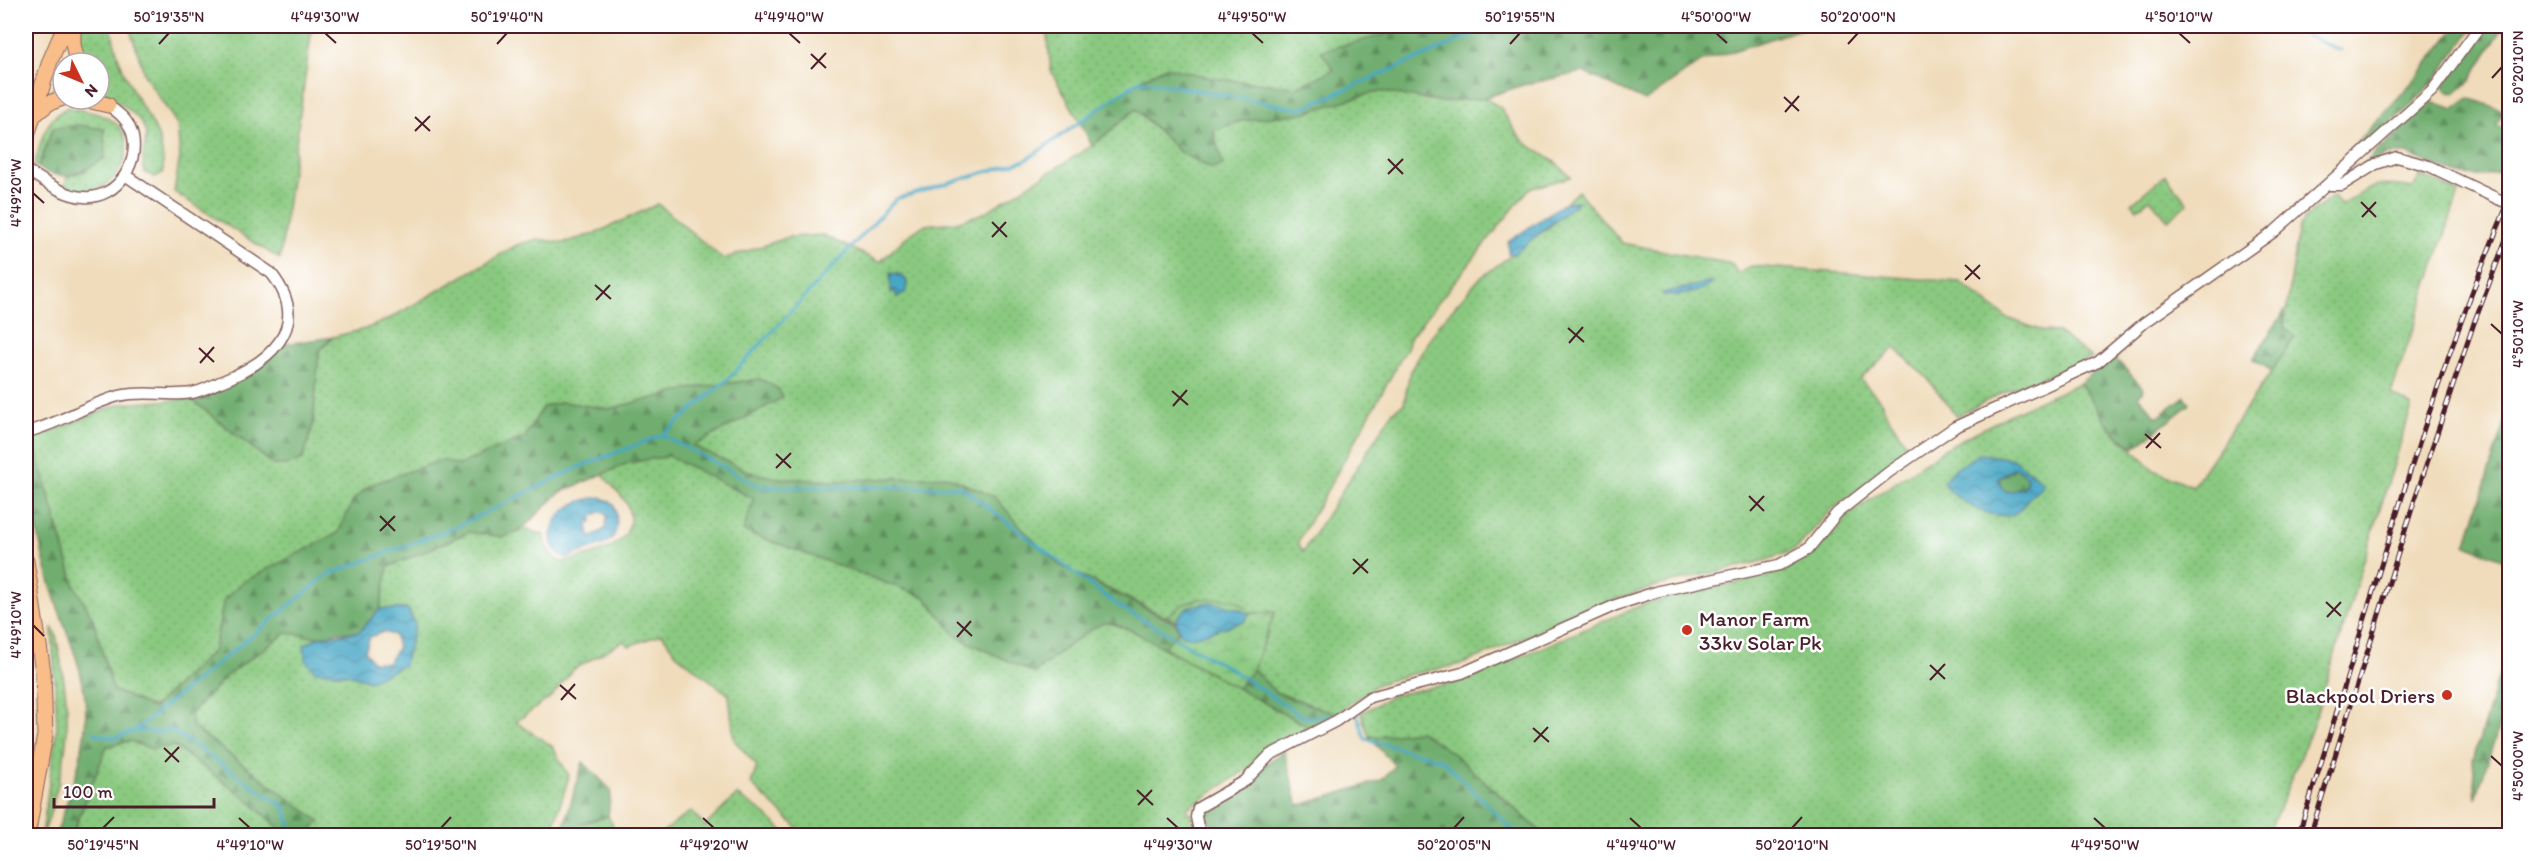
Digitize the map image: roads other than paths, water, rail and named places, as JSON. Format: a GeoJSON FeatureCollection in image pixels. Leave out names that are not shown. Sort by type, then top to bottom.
{"type":"FeatureCollection","features":[{"type":"Feature","properties":{"kind":"highway"},"geometry":{"type":"LineString","coordinates":[[26,140],[65,26]]}},
{"type":"Feature","properties":{"kind":"highway"},"geometry":{"type":"LineString","coordinates":[[73,26],[74,51]]}},
{"type":"Feature","properties":{"kind":"highway"},"geometry":{"type":"LineString","coordinates":[[32,117],[51,102]]}},
{"type":"Feature","properties":{"kind":"highway"},"geometry":{"type":"LineString","coordinates":[[26,561],[43,672],[45,735],[27,836]]}},
{"type":"Feature","properties":{"kind":"street"},"geometry":{"type":"LineString","coordinates":[[1200,836],[1196,817],[1198,808],[1245,781],[1270,755],[1346,714],[1370,697],[1462,674],[1616,605],[1659,591],[1779,565],[1808,549],[1846,506],[1955,427],[2098,362],[2144,323],[2275,231],[2432,91],[2480,26]]}},
{"type":"Feature","properties":{"kind":"street"},"geometry":{"type":"LineString","coordinates":[[26,170],[77,196],[92,197],[112,188],[125,175],[133,157],[133,137],[126,121],[111,106]]}},
{"type":"Feature","properties":{"kind":"street"},"geometry":{"type":"LineString","coordinates":[[2329,185],[2342,185],[2376,164],[2397,157],[2429,166],[2510,204]]}},
{"type":"Feature","properties":{"kind":"street"},"geometry":{"type":"LineString","coordinates":[[26,432],[119,396],[146,393],[178,395],[202,391],[261,362],[282,339],[286,326],[286,303],[278,282],[271,273],[125,175]]}},
{"type":"Feature","properties":{"kind":"water"},"geometry":{"type":"Polygon","coordinates":[[[1566,202],[1578,202],[1514,254],[1508,253],[1508,242],[1566,202]]]}},
{"type":"Feature","properties":{"kind":"water"},"geometry":{"type":"Polygon","coordinates":[[[890,273],[901,275],[907,281],[906,292],[897,297],[894,290],[891,293],[890,273]]]}},
{"type":"Feature","properties":{"kind":"water"},"geometry":{"type":"Polygon","coordinates":[[[1713,282],[1703,289],[1690,293],[1665,296],[1662,293],[1713,282]]]}},
{"type":"Feature","properties":{"kind":"water"},"geometry":{"type":"Polygon","coordinates":[[[1980,454],[2014,459],[2043,482],[2041,488],[2016,513],[2008,516],[1998,515],[1987,513],[1965,503],[1948,489],[1943,482],[1956,468],[1980,454]],[[2013,468],[1998,479],[2002,489],[2009,492],[2024,488],[2027,478],[2017,468],[2013,468]]]}},
{"type":"Feature","properties":{"kind":"water"},"geometry":{"type":"Polygon","coordinates":[[[601,497],[614,504],[617,519],[613,537],[599,546],[567,558],[559,554],[551,541],[551,534],[557,519],[573,505],[601,497]],[[602,511],[592,516],[592,522],[587,525],[590,538],[605,529],[607,516],[602,511]]]}},
{"type":"Feature","properties":{"kind":"water"},"geometry":{"type":"Polygon","coordinates":[[[1210,602],[1239,609],[1249,614],[1245,621],[1190,638],[1180,633],[1176,621],[1182,612],[1190,607],[1210,602]]]}},
{"type":"Feature","properties":{"kind":"water"},"geometry":{"type":"Polygon","coordinates":[[[380,609],[408,609],[415,625],[404,665],[370,681],[349,674],[315,671],[306,661],[304,645],[319,637],[359,632],[380,609]],[[383,632],[370,637],[365,652],[373,662],[388,663],[398,647],[394,635],[383,632]]]}},
{"type":"Feature","properties":{"kind":"waterway"},"geometry":{"type":"LineString","coordinates":[[663,435],[729,378],[896,199],[1026,160],[1140,80],[1300,109],[1477,33],[1511,26]]}},
{"type":"Feature","properties":{"kind":"waterway"},"geometry":{"type":"LineString","coordinates":[[2284,26],[2340,50]]}},
{"type":"Feature","properties":{"kind":"waterway"},"geometry":{"type":"LineString","coordinates":[[134,731],[327,575],[458,526],[581,466],[662,435],[761,487],[961,487],[1117,605],[1232,670],[1303,717],[1335,717]]}},
{"type":"Feature","properties":{"kind":"waterway"},"geometry":{"type":"LineString","coordinates":[[1354,712],[1359,719],[1365,739],[1442,760],[1519,836]]}},
{"type":"Feature","properties":{"kind":"waterway"},"geometry":{"type":"LineString","coordinates":[[94,733],[114,738],[134,731],[161,732],[169,729],[284,806],[294,836]]}},
{"type":"Feature","properties":{"kind":"railway"},"geometry":{"type":"LineString","coordinates":[[2298,836],[2422,434],[2478,276],[2510,199]]}},
{"type":"Feature","properties":{"kind":"railway"},"geometry":{"type":"LineString","coordinates":[[2310,836],[2414,502],[2474,323],[2510,229]]}},
{"type":"Feature","properties":{"kind":"place","name":"Manor Farm 33kv Solar Pk"},"geometry":{"type":"Point","coordinates":[1687,630]}},
{"type":"Feature","properties":{"kind":"place","name":"Blackpool Driers"},"geometry":{"type":"Point","coordinates":[2447,695]}}]}
